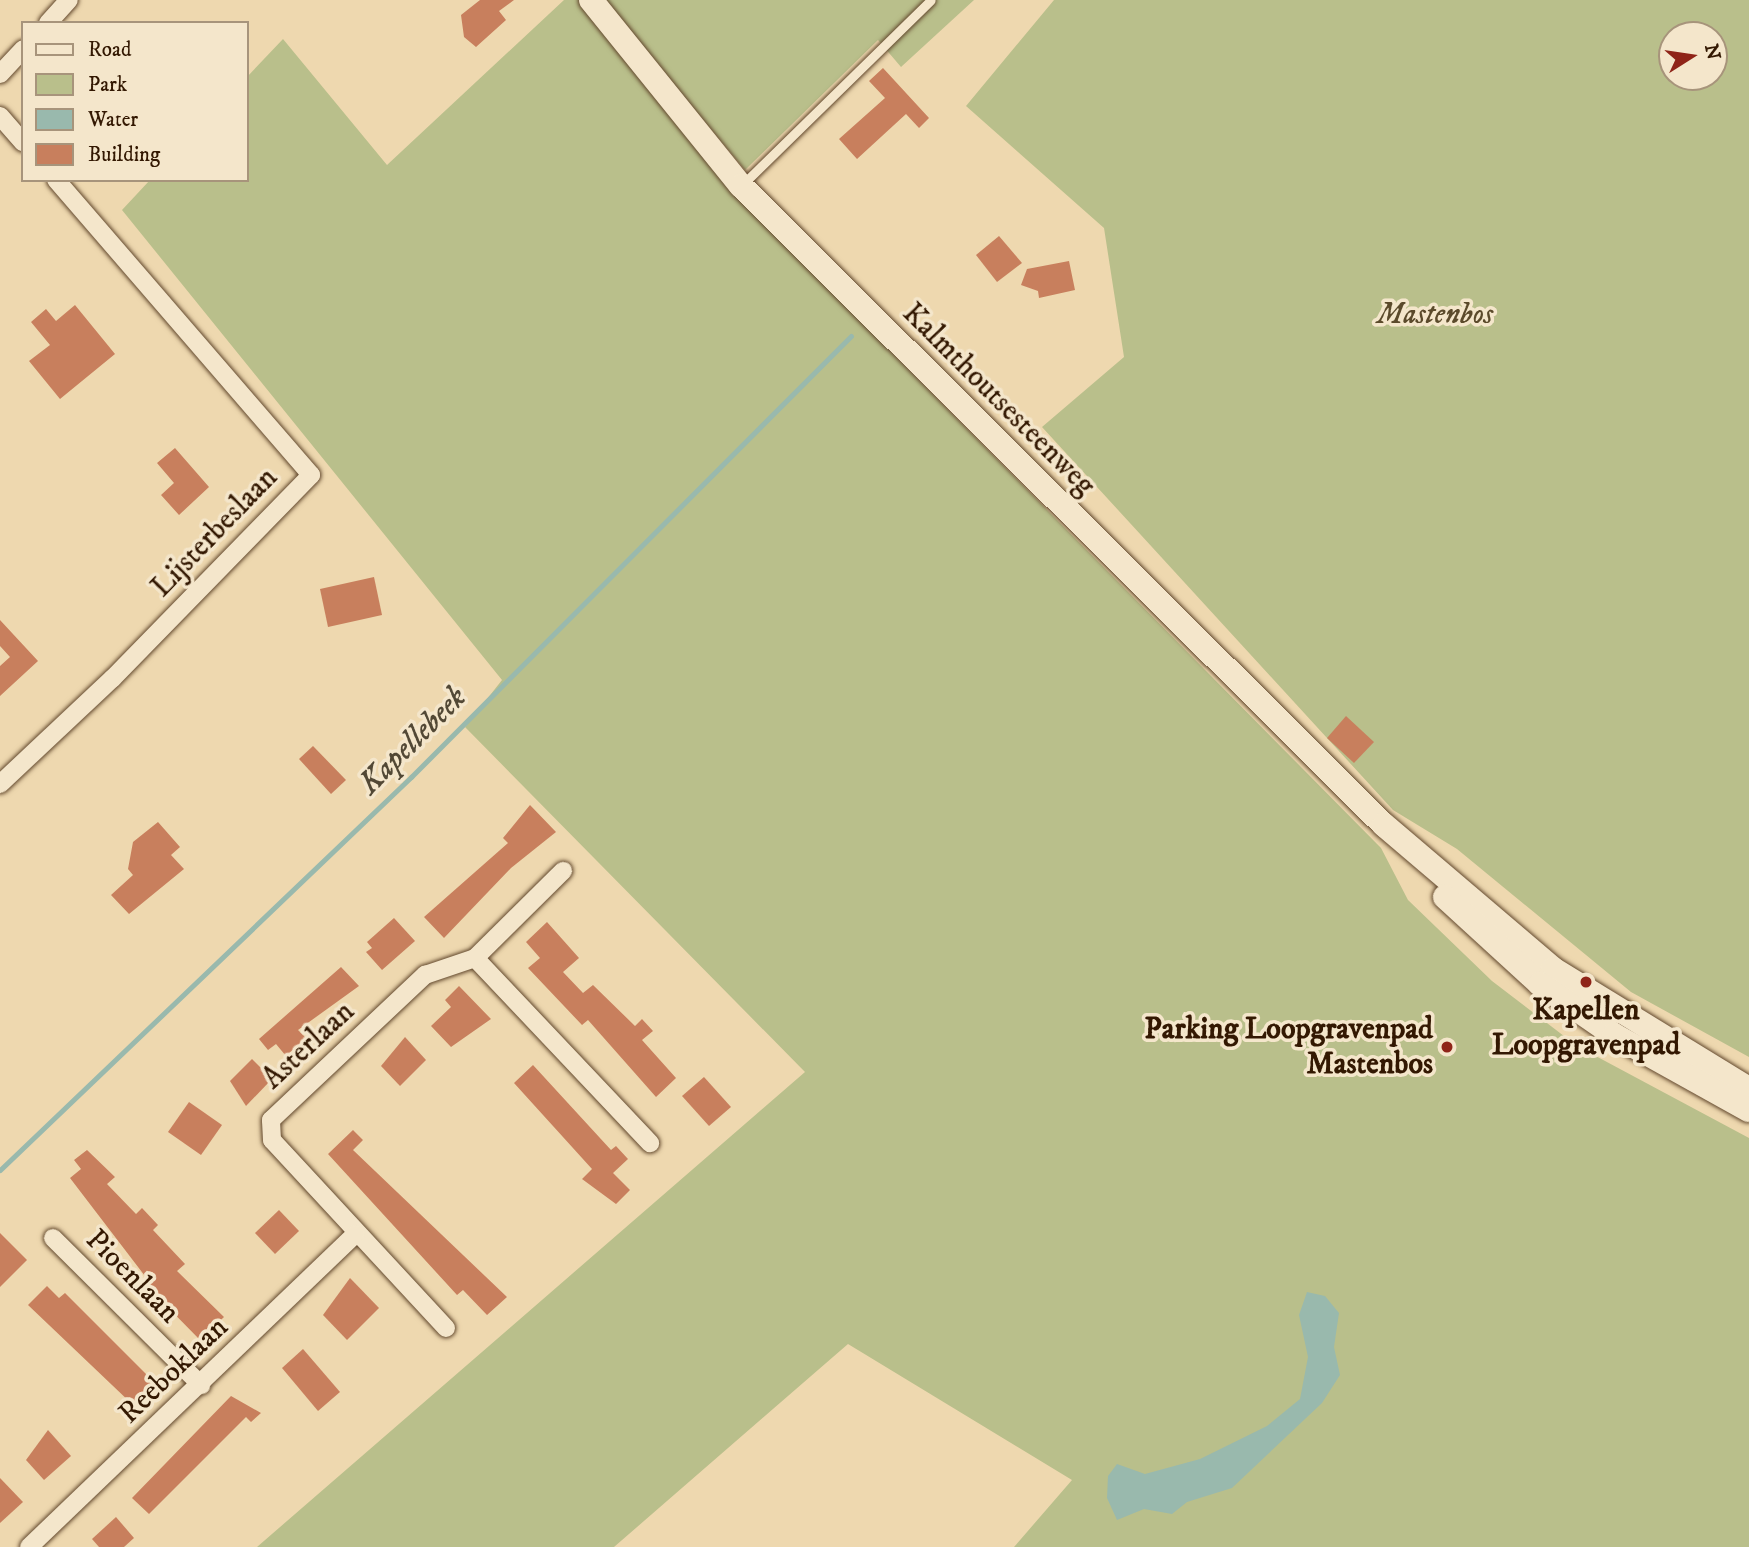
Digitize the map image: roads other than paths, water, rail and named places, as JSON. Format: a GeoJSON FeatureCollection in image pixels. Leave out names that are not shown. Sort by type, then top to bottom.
{"type":"FeatureCollection","features":[{"type":"Feature","properties":{"kind":"main road","name":"Kalmthoutsesteenweg"},"geometry":{"type":"LineString","coordinates":[[591,0],[741,186],[1384,825],[1553,969],[1749,1089]]}},
{"type":"Feature","properties":{"kind":"main road","name":"Kalmthoutsesteenweg"},"geometry":{"type":"LineString","coordinates":[[1384,825],[1433,885],[1540,984],[1614,1035],[1749,1110]]}},
{"type":"Feature","properties":{"kind":"street"},"geometry":{"type":"LineString","coordinates":[[50,21],[69,0]]}},
{"type":"Feature","properties":{"kind":"street"},"geometry":{"type":"LineString","coordinates":[[0,74],[21,51]]}},
{"type":"Feature","properties":{"kind":"street"},"geometry":{"type":"LineString","coordinates":[[0,116],[21,140]]}},
{"type":"Feature","properties":{"kind":"street","name":"Lijsterbeslaan"},"geometry":{"type":"LineString","coordinates":[[0,784],[112,679],[311,475],[58,182]]}},
{"type":"Feature","properties":{"kind":"street","name":"Asterlaan"},"geometry":{"type":"LineString","coordinates":[[446,1328],[282,1157],[272,1140],[271,1120],[425,975],[475,958],[563,871]]}},
{"type":"Feature","properties":{"kind":"street"},"geometry":{"type":"LineString","coordinates":[[475,958],[650,1143]]}},
{"type":"Feature","properties":{"kind":"street","name":"Reeboklaan"},"geometry":{"type":"LineString","coordinates":[[29,1547],[201,1385],[355,1234]]}},
{"type":"Feature","properties":{"kind":"street","name":"Pioenlaan"},"geometry":{"type":"LineString","coordinates":[[53,1238],[201,1385]]}},
{"type":"Feature","properties":{"kind":"lane"},"geometry":{"type":"LineString","coordinates":[[741,186],[930,0]]}},
{"type":"Feature","properties":{"kind":"water"},"geometry":{"type":"Polygon","coordinates":[[[1307,1292],[1325,1296],[1339,1313],[1334,1347],[1340,1375],[1322,1403],[1232,1488],[1187,1502],[1172,1514],[1144,1509],[1117,1520],[1107,1498],[1108,1476],[1117,1464],[1145,1474],[1200,1459],[1267,1426],[1300,1399],[1308,1357],[1299,1315],[1307,1292]]]}},
{"type":"Feature","properties":{"kind":"waterway","name":"Kapellebeek"},"geometry":{"type":"LineString","coordinates":[[0,1170],[411,777],[851,336]]}},
{"type":"Feature","properties":{"kind":"place","name":"Kapellen Loopgravenpad"},"geometry":{"type":"Point","coordinates":[1586,982]}},
{"type":"Feature","properties":{"kind":"place","name":"Parking Loopgravenpad Mastenbos"},"geometry":{"type":"Point","coordinates":[1447,1047]}},
{"type":"Feature","properties":{"kind":"park label","name":"Mastenbos"},"geometry":{"type":"Point","coordinates":[1435,315]}}]}
